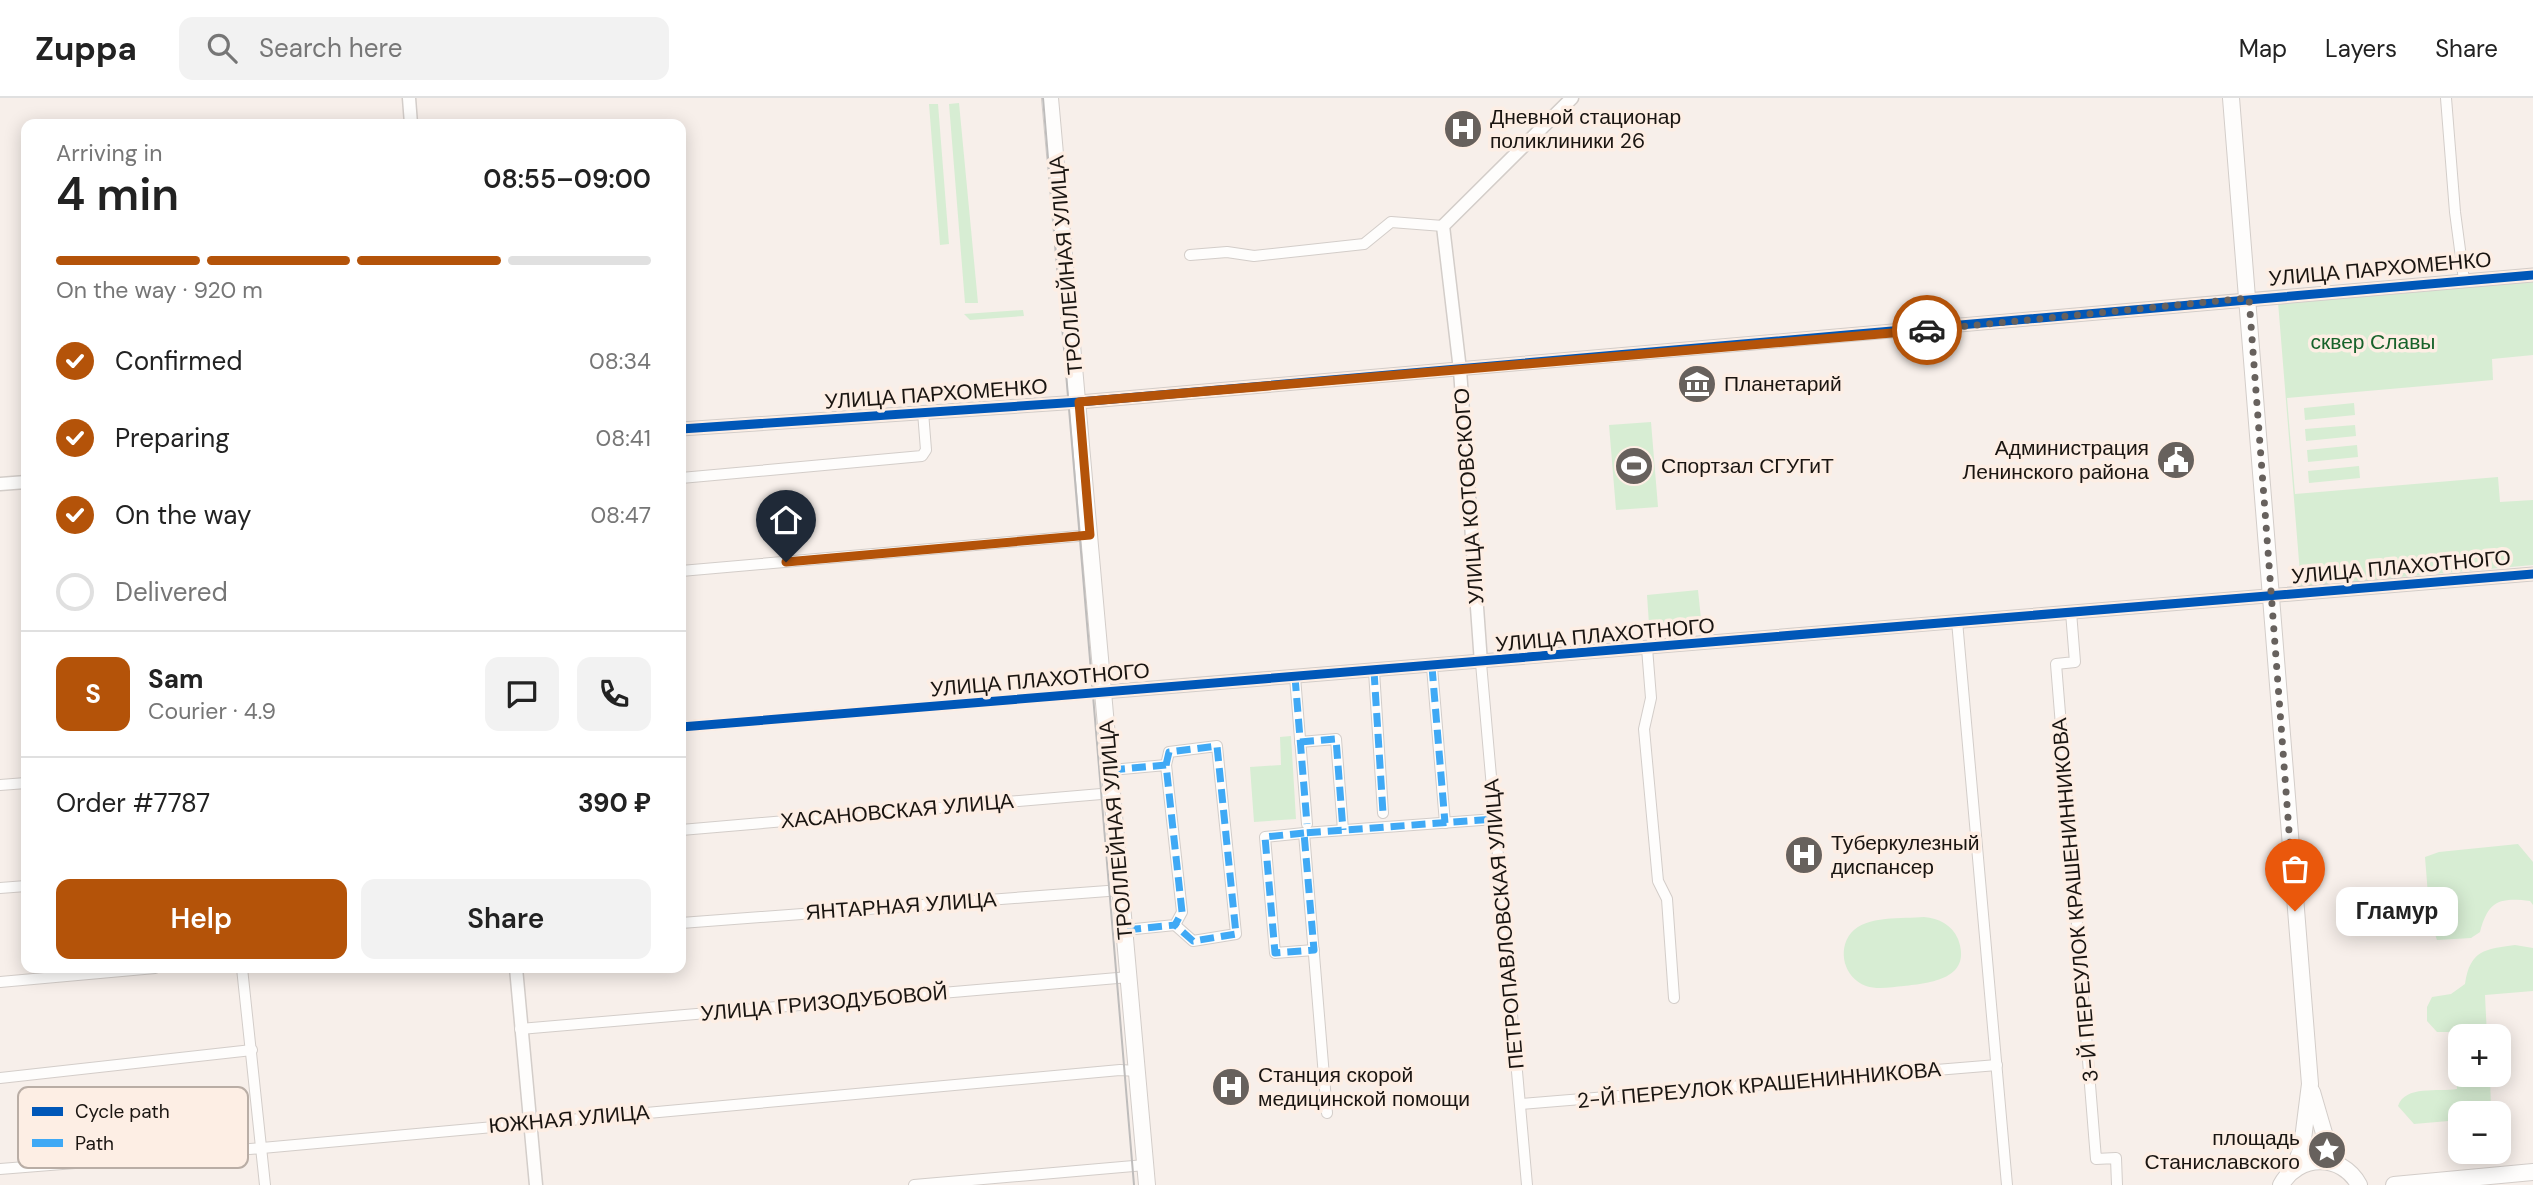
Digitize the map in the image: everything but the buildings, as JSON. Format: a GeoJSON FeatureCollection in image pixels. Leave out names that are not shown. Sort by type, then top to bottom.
{"type":"FeatureCollection","features":[{"type":"Feature","properties":{"kind":"main road","name":"ТРОЛЛЕЙНАЯ УЛИЦА"},"geometry":{"type":"LineString","coordinates":[[1050,98],[1147,1185]]}},
{"type":"Feature","properties":{"kind":"main road"},"geometry":{"type":"LineString","coordinates":[[2231,98],[2310,1084],[2328,1147],[2338,1164],[2361,1183]]}},
{"type":"Feature","properties":{"kind":"main road"},"geometry":{"type":"LineString","coordinates":[[2281,1185],[2294,1169],[2302,1147],[2310,1084]]}},
{"type":"Feature","properties":{"kind":"main road"},"geometry":{"type":"LineString","coordinates":[[2294,1169],[2315,1161],[2338,1164]]}},
{"type":"Feature","properties":{"kind":"main road"},"geometry":{"type":"LineString","coordinates":[[2394,1185],[2533,1172]]}},
{"type":"Feature","properties":{"kind":"street"},"geometry":{"type":"LineString","coordinates":[[409,98],[411,119]]}},
{"type":"Feature","properties":{"kind":"street"},"geometry":{"type":"LineString","coordinates":[[1191,255],[1227,252],[1254,256],[1364,244],[1391,222],[1443,226],[1572,98]]}},
{"type":"Feature","properties":{"kind":"street"},"geometry":{"type":"LineString","coordinates":[[2446,98],[2455,212],[2464,280]]}},
{"type":"Feature","properties":{"kind":"street","name":"УЛИЦА КОТОВСКОГО"},"geometry":{"type":"LineString","coordinates":[[1443,226],[1460,370],[1481,663]]}},
{"type":"Feature","properties":{"kind":"street","name":"УЛИЦА ПАРХОМЕНКО"},"geometry":{"type":"LineString","coordinates":[[686,429],[1079,402],[2533,275]]}},
{"type":"Feature","properties":{"kind":"street"},"geometry":{"type":"LineString","coordinates":[[686,478],[922,456],[926,450],[923,412]]}},
{"type":"Feature","properties":{"kind":"street"},"geometry":{"type":"LineString","coordinates":[[0,484],[21,482]]}},
{"type":"Feature","properties":{"kind":"street"},"geometry":{"type":"LineString","coordinates":[[686,571],[1090,535]]}},
{"type":"Feature","properties":{"kind":"street","name":"УЛИЦА ПЛАХОТНОГО"},"geometry":{"type":"LineString","coordinates":[[686,727],[2533,574]]}},
{"type":"Feature","properties":{"kind":"street","name":"3-Й ПЕРЕУЛОК КРАШЕНИННИКОВА"},"geometry":{"type":"LineString","coordinates":[[2071,612],[2075,662],[2056,664],[2096,1159],[2116,1158],[2117,1185]]}},
{"type":"Feature","properties":{"kind":"street"},"geometry":{"type":"LineString","coordinates":[[1957,621],[2007,1185]]}},
{"type":"Feature","properties":{"kind":"street"},"geometry":{"type":"LineString","coordinates":[[1647,649],[1651,698],[1644,729],[1658,881],[1667,899],[1675,998]]}},
{"type":"Feature","properties":{"kind":"street","name":"ПЕТРОПАВЛОВСКАЯ УЛИЦА"},"geometry":{"type":"LineString","coordinates":[[1481,663],[1527,1185]]}},
{"type":"Feature","properties":{"kind":"street"},"geometry":{"type":"LineString","coordinates":[[1432,667],[1445,823]]}},
{"type":"Feature","properties":{"kind":"street"},"geometry":{"type":"LineString","coordinates":[[1374,671],[1383,813]]}},
{"type":"Feature","properties":{"kind":"street"},"geometry":{"type":"LineString","coordinates":[[1295,677],[1327,1113]]}},
{"type":"Feature","properties":{"kind":"street"},"geometry":{"type":"LineString","coordinates":[[1300,742],[1336,739],[1343,830]]}},
{"type":"Feature","properties":{"kind":"street"},"geometry":{"type":"LineString","coordinates":[[1125,930],[1175,925],[1193,941],[1236,934],[1217,746],[1169,752],[1166,765],[1182,912],[1175,925]]}},
{"type":"Feature","properties":{"kind":"street"},"geometry":{"type":"LineString","coordinates":[[1111,770],[1166,765]]}},
{"type":"Feature","properties":{"kind":"street"},"geometry":{"type":"LineString","coordinates":[[0,785],[21,783]]}},
{"type":"Feature","properties":{"kind":"street","name":"ХАСАНОВСКАЯ УЛИЦА"},"geometry":{"type":"LineString","coordinates":[[686,830],[1113,793]]}},
{"type":"Feature","properties":{"kind":"street"},"geometry":{"type":"LineString","coordinates":[[1314,950],[1275,953],[1265,836],[1305,828],[1343,830],[1495,818]]}},
{"type":"Feature","properties":{"kind":"street"},"geometry":{"type":"LineString","coordinates":[[0,888],[21,886]]}},
{"type":"Feature","properties":{"kind":"street","name":"ЯНТАРНАЯ УЛИЦА"},"geometry":{"type":"LineString","coordinates":[[686,923],[1121,890]]}},
{"type":"Feature","properties":{"kind":"street"},"geometry":{"type":"LineString","coordinates":[[0,982],[100,973]]}},
{"type":"Feature","properties":{"kind":"street"},"geometry":{"type":"LineString","coordinates":[[243,973],[265,1185]]}},
{"type":"Feature","properties":{"kind":"street"},"geometry":{"type":"LineString","coordinates":[[516,973],[536,1185]]}},
{"type":"Feature","properties":{"kind":"street","name":"УЛИЦА ГРИЗОДУБОВОЙ"},"geometry":{"type":"LineString","coordinates":[[520,1029],[1129,977]]}},
{"type":"Feature","properties":{"kind":"street"},"geometry":{"type":"LineString","coordinates":[[0,1078],[252,1050]]}},
{"type":"Feature","properties":{"kind":"street","name":"2-Й ПЕРЕУЛОК КРАШЕНИННИКОВА"},"geometry":{"type":"LineString","coordinates":[[1520,1104],[1997,1065]]}},
{"type":"Feature","properties":{"kind":"street","name":"ЮЖНАЯ УЛИЦА"},"geometry":{"type":"LineString","coordinates":[[248,1150],[529,1122],[1120,1070],[1137,1071]]}},
{"type":"Feature","properties":{"kind":"street"},"geometry":{"type":"LineString","coordinates":[[914,1185],[1145,1165]]}},
{"type":"Feature","properties":{"kind":"street","name":"ЮЖНАЯ УЛИЦА"},"geometry":{"type":"LineString","coordinates":[[0,1168],[18,1167]]}},
{"type":"Feature","properties":{"kind":"green space"},"geometry":{"type":"Polygon","coordinates":[[[959,103],[978,303],[965,303],[949,104],[959,103]]]}},
{"type":"Feature","properties":{"kind":"green space"},"geometry":{"type":"Polygon","coordinates":[[[929,104],[938,104],[949,244],[940,245],[929,104]]]}},
{"type":"Feature","properties":{"kind":"green space","name":"сквер Славы"},"geometry":{"type":"Polygon","coordinates":[[[2533,281],[2533,355],[2492,359],[2493,380],[2287,398],[2295,494],[2498,477],[2500,502],[2533,500],[2533,565],[2301,586],[2278,302],[2533,281]]]}},
{"type":"Feature","properties":{"kind":"green space"},"geometry":{"type":"Polygon","coordinates":[[[1023,310],[1024,316],[970,320],[964,314],[1023,310]]]}},
{"type":"Feature","properties":{"kind":"green space"},"geometry":{"type":"Polygon","coordinates":[[[2354,403],[2355,415],[2305,420],[2304,408],[2354,403]]]}},
{"type":"Feature","properties":{"kind":"green space","name":"Спортзал СГУГиТ"},"geometry":{"type":"Polygon","coordinates":[[[1651,422],[1658,507],[1616,510],[1609,425],[1651,422]]]}},
{"type":"Feature","properties":{"kind":"green space"},"geometry":{"type":"Polygon","coordinates":[[[2355,425],[2356,436],[2306,441],[2305,429],[2355,425]]]}},
{"type":"Feature","properties":{"kind":"green space"},"geometry":{"type":"Polygon","coordinates":[[[2357,445],[2358,457],[2308,462],[2307,450],[2357,445]]]}},
{"type":"Feature","properties":{"kind":"green space"},"geometry":{"type":"Polygon","coordinates":[[[2359,466],[2360,478],[2309,483],[2308,471],[2359,466]]]}},
{"type":"Feature","properties":{"kind":"green space"},"geometry":{"type":"Polygon","coordinates":[[[1698,590],[1701,619],[1649,624],[1647,595],[1698,590]]]}},
{"type":"Feature","properties":{"kind":"green space"},"geometry":{"type":"Polygon","coordinates":[[[1291,736],[1296,819],[1254,822],[1250,767],[1281,765],[1280,737],[1291,736]]]}},
{"type":"Feature","properties":{"kind":"green space"},"geometry":{"type":"Polygon","coordinates":[[[2518,844],[2533,862],[2533,905],[2530,901],[2502,901],[2491,908],[2480,932],[2471,938],[2437,940],[2430,920],[2425,857],[2439,852],[2518,844]]]}},
{"type":"Feature","properties":{"kind":"green space"},"geometry":{"type":"Polygon","coordinates":[[[1924,917],[1944,923],[1958,939],[1960,963],[1954,971],[1936,980],[1885,988],[1866,986],[1852,977],[1845,963],[1844,947],[1851,933],[1858,927],[1875,921],[1924,917]]]}},
{"type":"Feature","properties":{"kind":"green space"},"geometry":{"type":"Polygon","coordinates":[[[2515,945],[2533,948],[2533,991],[2485,995],[2486,1024],[2448,1024],[2448,1032],[2437,1032],[2427,1021],[2427,1007],[2432,997],[2451,994],[2465,984],[2475,958],[2495,948],[2515,945]]]}},
{"type":"Feature","properties":{"kind":"green space"},"geometry":{"type":"Polygon","coordinates":[[[2490,1087],[2491,1101],[2448,1101],[2448,1121],[2414,1124],[2398,1106],[2402,1099],[2415,1092],[2490,1087]]]}},
{"type":"Feature","properties":{"kind":"tram line"},"geometry":{"type":"LineString","coordinates":[[1043,98],[1134,1185]]}},
{"type":"Feature","properties":{"kind":"marked path"},"geometry":{"type":"LineString","coordinates":[[1432,667],[1445,823]]}},
{"type":"Feature","properties":{"kind":"marked path"},"geometry":{"type":"LineString","coordinates":[[1374,671],[1383,813]]}},
{"type":"Feature","properties":{"kind":"marked path"},"geometry":{"type":"LineString","coordinates":[[1295,677],[1307,824]]}},
{"type":"Feature","properties":{"kind":"marked path"},"geometry":{"type":"LineString","coordinates":[[1300,742],[1336,739],[1343,830]]}},
{"type":"Feature","properties":{"kind":"marked path"},"geometry":{"type":"LineString","coordinates":[[1166,765],[1169,752],[1217,746],[1236,934],[1193,941],[1175,925]]}},
{"type":"Feature","properties":{"kind":"marked path"},"geometry":{"type":"LineString","coordinates":[[1111,770],[1166,765],[1182,912],[1175,925],[1125,930]]}},
{"type":"Feature","properties":{"kind":"marked path"},"geometry":{"type":"LineString","coordinates":[[1304,833],[1265,837],[1275,953],[1314,950],[1304,833],[1495,819]]}},
{"type":"Feature","properties":{"kind":"cycle path"},"geometry":{"type":"LineString","coordinates":[[686,429],[1079,402],[2533,275]]}},
{"type":"Feature","properties":{"kind":"cycle path"},"geometry":{"type":"LineString","coordinates":[[686,727],[2533,574]]}},
{"type":"Feature","properties":{"kind":"way so far"},"geometry":{"type":"LineString","coordinates":[[1927,330],[2249,298],[2295,911]]}},
{"type":"Feature","properties":{"kind":"place","name":"Дневной стационар поликлиники 26"},"geometry":{"type":"Point","coordinates":[1463,129]}},
{"type":"Feature","properties":{"kind":"place","name":"Планетарий"},"geometry":{"type":"Point","coordinates":[1697,384]}},
{"type":"Feature","properties":{"kind":"place","name":"Администрация Ленинского района"},"geometry":{"type":"Point","coordinates":[2176,460]}},
{"type":"Feature","properties":{"kind":"place","name":"Спортзал СГУГиТ"},"geometry":{"type":"Point","coordinates":[1634,466]}},
{"type":"Feature","properties":{"kind":"place","name":"Туберкулезный диспансер"},"geometry":{"type":"Point","coordinates":[1804,855]}},
{"type":"Feature","properties":{"kind":"place","name":"Гламур"},"geometry":{"type":"Point","coordinates":[2295,911]}},
{"type":"Feature","properties":{"kind":"place","name":"Станция скорой медицинской помощи"},"geometry":{"type":"Point","coordinates":[1231,1087]}},
{"type":"Feature","properties":{"kind":"place","name":"площадь Станиславского"},"geometry":{"type":"Point","coordinates":[2327,1150]}},
{"type":"Feature","properties":{"kind":"route"},"geometry":{"type":"LineString","coordinates":[[786,562],[1090,535],[1079,402],[1927,330]]}}]}
